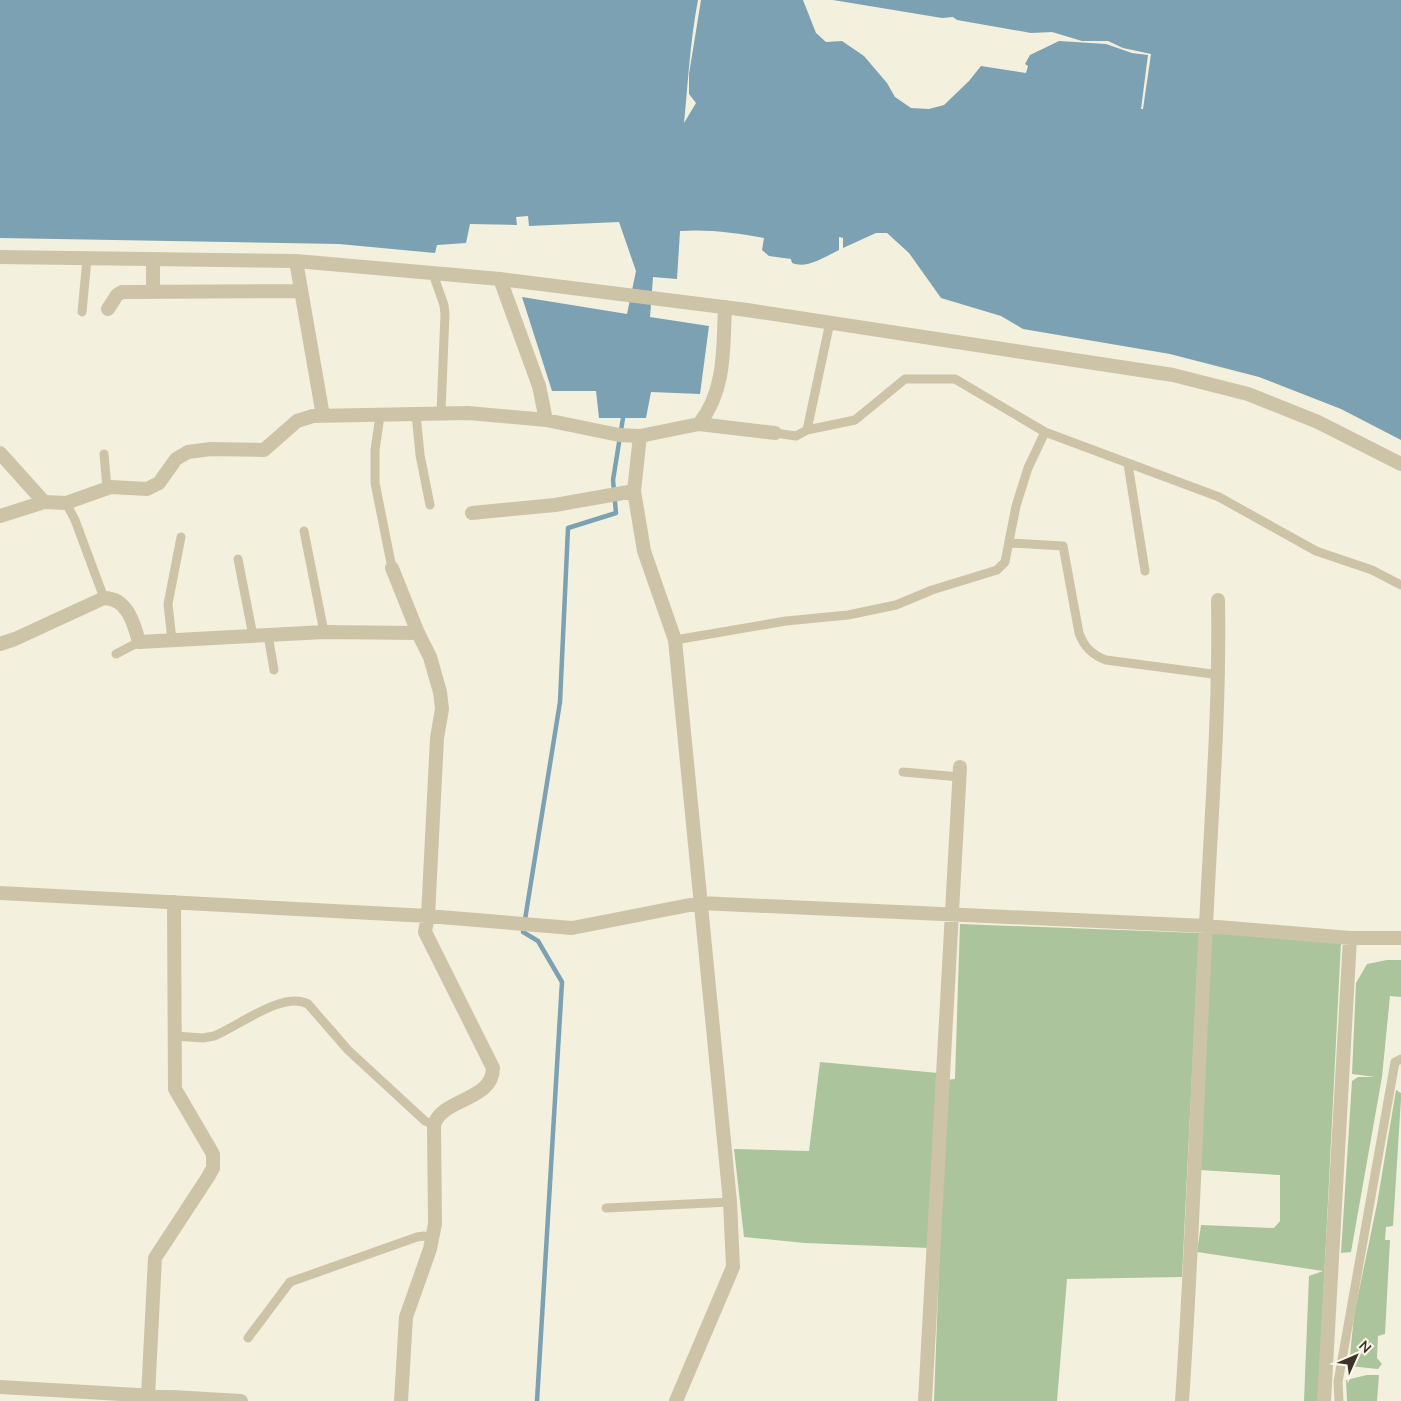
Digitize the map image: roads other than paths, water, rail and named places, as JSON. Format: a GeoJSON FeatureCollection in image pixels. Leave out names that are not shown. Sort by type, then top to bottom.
{"type":"FeatureCollection","features":[{"type":"Feature","properties":{"kind":"street"},"geometry":{"type":"LineString","coordinates":[[0,257],[296,262],[500,279],[830,322],[1192,380],[1248,394],[1318,422],[1401,464]]}},
{"type":"Feature","properties":{"kind":"street"},"geometry":{"type":"LineString","coordinates":[[153,260],[153,292]]}},
{"type":"Feature","properties":{"kind":"street"},"geometry":{"type":"LineString","coordinates":[[296,262],[323,416]]}},
{"type":"Feature","properties":{"kind":"street"},"geometry":{"type":"LineString","coordinates":[[500,279],[539,386],[546,420]]}},
{"type":"Feature","properties":{"kind":"street"},"geometry":{"type":"LineString","coordinates":[[108,309],[117,295],[122,292],[301,291]]}},
{"type":"Feature","properties":{"kind":"street"},"geometry":{"type":"LineString","coordinates":[[699,424],[710,410],[718,392],[722,367],[725,307]]}},
{"type":"Feature","properties":{"kind":"street"},"geometry":{"type":"LineString","coordinates":[[0,516],[44,502],[66,502],[107,488],[147,489],[158,483],[182,454],[210,450],[264,450],[303,418],[441,412],[546,420],[619,435],[640,436],[699,424],[775,433]]}},
{"type":"Feature","properties":{"kind":"street"},"geometry":{"type":"LineString","coordinates":[[640,436],[634,491],[644,551],[675,640],[730,1202],[733,1267],[676,1401]]}},
{"type":"Feature","properties":{"kind":"street"},"geometry":{"type":"LineString","coordinates":[[0,453],[44,502]]}},
{"type":"Feature","properties":{"kind":"street"},"geometry":{"type":"LineString","coordinates":[[472,513],[554,505],[634,491]]}},
{"type":"Feature","properties":{"kind":"street"},"geometry":{"type":"LineString","coordinates":[[392,568],[418,633],[430,657],[440,692],[442,709],[437,738],[428,916],[425,932],[492,1068],[493,1074],[483,1089],[442,1112],[436,1118],[434,1125],[435,1224],[433,1239],[406,1318],[401,1401]]}},
{"type":"Feature","properties":{"kind":"street"},"geometry":{"type":"LineString","coordinates":[[0,644],[104,598],[117,601],[133,619],[139,642],[324,632],[418,633]]}},
{"type":"Feature","properties":{"kind":"street"},"geometry":{"type":"LineString","coordinates":[[1182,1401],[1190,1284],[1206,926],[1220,675],[1218,600]]}},
{"type":"Feature","properties":{"kind":"street"},"geometry":{"type":"LineString","coordinates":[[925,1401],[960,772]]}},
{"type":"Feature","properties":{"kind":"street"},"geometry":{"type":"LineString","coordinates":[[0,893],[428,916],[572,928],[700,903],[951,916],[1206,926],[1350,938],[1401,938]]}},
{"type":"Feature","properties":{"kind":"street"},"geometry":{"type":"LineString","coordinates":[[148,1396],[155,1258],[208,1178],[214,1161],[213,1154],[175,1089],[174,902]]}},
{"type":"Feature","properties":{"kind":"street"},"geometry":{"type":"LineString","coordinates":[[1324,1401],[1350,938]]}},
{"type":"Feature","properties":{"kind":"street"},"geometry":{"type":"LineString","coordinates":[[0,1387],[241,1401]]}},
{"type":"Feature","properties":{"kind":"lane"},"geometry":{"type":"LineString","coordinates":[[82,312],[87,259]]}},
{"type":"Feature","properties":{"kind":"lane"},"geometry":{"type":"LineString","coordinates":[[433,274],[444,305],[445,314],[441,412]]}},
{"type":"Feature","properties":{"kind":"lane"},"geometry":{"type":"LineString","coordinates":[[807,430],[830,322]]}},
{"type":"Feature","properties":{"kind":"lane"},"geometry":{"type":"LineString","coordinates":[[775,433],[796,436],[807,430],[860,418],[884,395],[905,380],[937,377],[955,379],[1045,432],[1219,497],[1316,551],[1372,570],[1401,585]]}},
{"type":"Feature","properties":{"kind":"lane"},"geometry":{"type":"LineString","coordinates":[[416,414],[420,455],[430,505]]}},
{"type":"Feature","properties":{"kind":"lane"},"geometry":{"type":"LineString","coordinates":[[380,416],[375,450],[375,483],[392,568]]}},
{"type":"Feature","properties":{"kind":"lane"},"geometry":{"type":"LineString","coordinates":[[675,640],[786,621],[848,615],[896,605],[932,590],[997,570],[1005,562],[1016,506],[1028,468],[1045,432]]}},
{"type":"Feature","properties":{"kind":"lane"},"geometry":{"type":"LineString","coordinates":[[104,454],[107,488]]}},
{"type":"Feature","properties":{"kind":"lane"},"geometry":{"type":"LineString","coordinates":[[1128,464],[1145,571]]}},
{"type":"Feature","properties":{"kind":"lane"},"geometry":{"type":"LineString","coordinates":[[66,502],[75,520],[104,598]]}},
{"type":"Feature","properties":{"kind":"lane"},"geometry":{"type":"LineString","coordinates":[[304,531],[324,632]]}},
{"type":"Feature","properties":{"kind":"lane"},"geometry":{"type":"LineString","coordinates":[[172,640],[168,604],[181,537]]}},
{"type":"Feature","properties":{"kind":"lane"},"geometry":{"type":"LineString","coordinates":[[1010,542],[1063,546],[1079,633],[1082,642],[1096,657],[1106,660],[1220,675]]}},
{"type":"Feature","properties":{"kind":"lane"},"geometry":{"type":"LineString","coordinates":[[238,559],[253,636]]}},
{"type":"Feature","properties":{"kind":"lane"},"geometry":{"type":"LineString","coordinates":[[268,635],[274,670]]}},
{"type":"Feature","properties":{"kind":"lane"},"geometry":{"type":"LineString","coordinates":[[116,654],[139,642]]}},
{"type":"Feature","properties":{"kind":"lane"},"geometry":{"type":"LineString","coordinates":[[903,772],[960,772]]}},
{"type":"Feature","properties":{"kind":"lane"},"geometry":{"type":"LineString","coordinates":[[174,1036],[202,1038],[214,1036],[264,1010],[292,1000],[302,1000],[308,1004],[348,1050],[424,1121],[434,1125]]}},
{"type":"Feature","properties":{"kind":"lane"},"geometry":{"type":"LineString","coordinates":[[1339,1401],[1338,1382],[1395,1062],[1401,1060]]}},
{"type":"Feature","properties":{"kind":"lane"},"geometry":{"type":"LineString","coordinates":[[606,1208],[730,1202]]}},
{"type":"Feature","properties":{"kind":"lane"},"geometry":{"type":"LineString","coordinates":[[248,1338],[290,1282],[417,1237],[424,1236],[433,1239]]}},
{"type":"Feature","properties":{"kind":"water"},"geometry":{"type":"Polygon","coordinates":[[[0,0],[698,0],[691,46],[684,123],[696,103],[689,94],[689,74],[701,0],[803,0],[816,33],[826,42],[842,41],[864,56],[887,83],[895,97],[911,108],[929,109],[944,105],[969,81],[981,66],[1026,73],[1028,66],[1025,64],[1030,55],[1059,41],[1106,44],[1132,53],[1148,55],[1141,109],[1143,109],[1151,54],[1123,48],[1108,41],[1082,41],[1052,32],[1031,33],[957,20],[953,17],[942,18],[833,0],[1401,0],[1401,440],[1341,409],[1259,377],[1170,354],[1023,329],[1001,316],[941,298],[909,253],[887,233],[876,233],[843,248],[843,238],[839,237],[839,250],[816,261],[798,264],[792,263],[791,259],[769,256],[762,250],[764,238],[722,232],[680,231],[677,279],[653,277],[650,317],[709,326],[700,394],[651,392],[646,418],[599,418],[596,391],[552,391],[522,297],[627,314],[636,271],[619,222],[529,226],[528,216],[516,217],[517,225],[470,224],[466,243],[437,245],[435,253],[339,244],[0,238],[0,0]]]}},
{"type":"Feature","properties":{"kind":"waterway"},"geometry":{"type":"LineString","coordinates":[[537,1401],[562,982],[538,941],[523,932],[560,702],[568,528],[616,513],[613,480],[623,418]]}}]}
